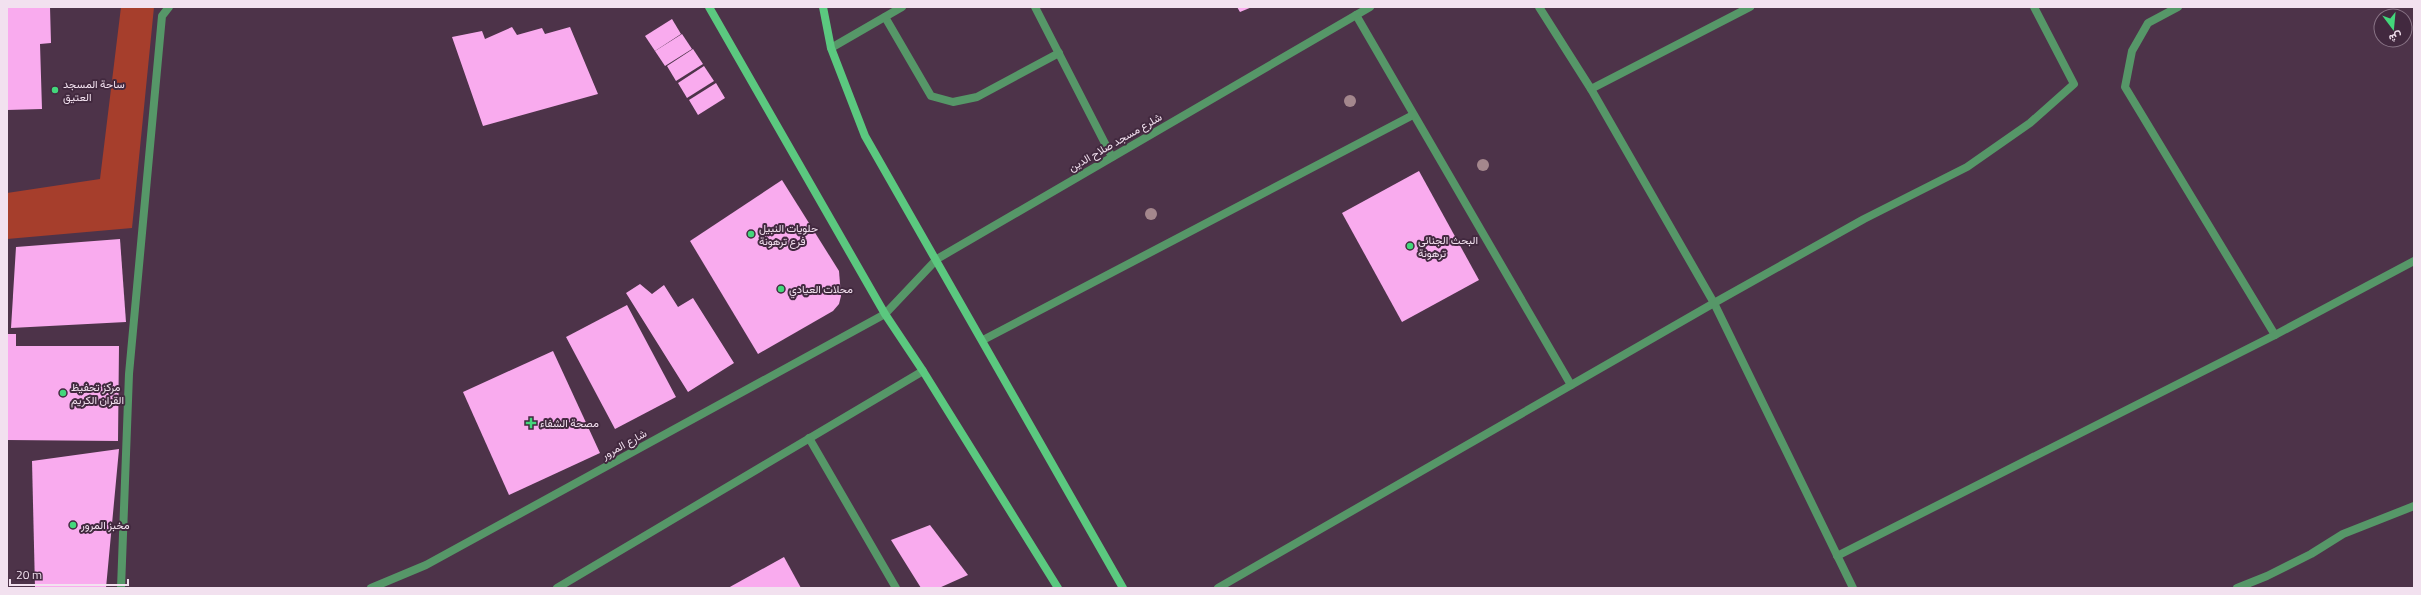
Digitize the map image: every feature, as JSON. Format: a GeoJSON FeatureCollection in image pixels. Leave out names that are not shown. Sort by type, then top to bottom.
{"type":"FeatureCollection","features":[{"type":"Feature","properties":{"kind":"street"},"geometry":{"type":"LineString","coordinates":[[121,588],[130,374],[162,16],[169,7]]}},
{"type":"Feature","properties":{"kind":"street"},"geometry":{"type":"LineString","coordinates":[[709,7],[885,314],[923,371],[1058,588]]}},
{"type":"Feature","properties":{"kind":"street"},"geometry":{"type":"LineString","coordinates":[[823,7],[832,48],[866,136],[1123,588]]}},
{"type":"Feature","properties":{"kind":"street"},"geometry":{"type":"LineString","coordinates":[[832,48],[902,7]]}},
{"type":"Feature","properties":{"kind":"street"},"geometry":{"type":"LineString","coordinates":[[1035,7],[1112,157]]}},
{"type":"Feature","properties":{"kind":"street","name":"شلرع مسجد صلاح الدين"},"geometry":{"type":"LineString","coordinates":[[885,314],[937,259],[1370,7]]}},
{"type":"Feature","properties":{"kind":"street"},"geometry":{"type":"LineString","coordinates":[[1539,7],[1591,89],[1714,303],[1853,588]]}},
{"type":"Feature","properties":{"kind":"street"},"geometry":{"type":"LineString","coordinates":[[1591,89],[1750,7]]}},
{"type":"Feature","properties":{"kind":"street"},"geometry":{"type":"LineString","coordinates":[[1218,588],[1714,303],[1864,219],[1967,167],[2030,123],[2074,84],[2034,7]]}},
{"type":"Feature","properties":{"kind":"street"},"geometry":{"type":"LineString","coordinates":[[2178,7],[2148,23],[2132,51],[2125,87],[2275,335]]}},
{"type":"Feature","properties":{"kind":"street"},"geometry":{"type":"LineString","coordinates":[[1356,15],[1571,385]]}},
{"type":"Feature","properties":{"kind":"street"},"geometry":{"type":"LineString","coordinates":[[885,17],[931,96],[954,102],[977,98],[1059,53]]}},
{"type":"Feature","properties":{"kind":"street"},"geometry":{"type":"LineString","coordinates":[[983,340],[1413,115]]}},
{"type":"Feature","properties":{"kind":"street"},"geometry":{"type":"LineString","coordinates":[[1837,556],[2275,335],[2414,261]]}},
{"type":"Feature","properties":{"kind":"street","name":"شارع المرور"},"geometry":{"type":"LineString","coordinates":[[371,588],[426,565],[885,314]]}},
{"type":"Feature","properties":{"kind":"street"},"geometry":{"type":"LineString","coordinates":[[557,588],[923,371]]}},
{"type":"Feature","properties":{"kind":"street"},"geometry":{"type":"LineString","coordinates":[[809,438],[896,588]]}},
{"type":"Feature","properties":{"kind":"street"},"geometry":{"type":"LineString","coordinates":[[2237,588],[2298,561],[2343,534],[2414,506]]}},
{"type":"Feature","properties":{"kind":"shaded area"},"geometry":{"type":"Polygon","coordinates":[[[121,7],[154,7],[132,228],[7,239],[7,193],[100,179],[121,7]]]}},
{"type":"Feature","properties":{"kind":"building"},"geometry":{"type":"Polygon","coordinates":[[[7,7],[50,7],[51,43],[40,44],[42,109],[7,110],[7,7]]]}},
{"type":"Feature","properties":{"kind":"building"},"geometry":{"type":"Polygon","coordinates":[[[1237,7],[1252,7],[1240,12],[1237,7]]]}},
{"type":"Feature","properties":{"kind":"building"},"geometry":{"type":"Polygon","coordinates":[[[672,19],[681,34],[655,51],[645,36],[672,19]]]}},
{"type":"Feature","properties":{"kind":"building"},"geometry":{"type":"Polygon","coordinates":[[[512,27],[517,35],[542,28],[545,34],[570,27],[598,94],[483,126],[452,37],[482,31],[485,39],[512,27]]]}},
{"type":"Feature","properties":{"kind":"building"},"geometry":{"type":"Polygon","coordinates":[[[682,34],[692,49],[665,66],[655,51],[682,34]]]}},
{"type":"Feature","properties":{"kind":"building"},"geometry":{"type":"Polygon","coordinates":[[[693,49],[703,64],[676,81],[667,66],[693,49]]]}},
{"type":"Feature","properties":{"kind":"building"},"geometry":{"type":"Polygon","coordinates":[[[704,66],[714,81],[687,98],[678,83],[704,66]]]}},
{"type":"Feature","properties":{"kind":"building"},"geometry":{"type":"Polygon","coordinates":[[[716,83],[725,98],[698,115],[689,100],[716,83]]]}},
{"type":"Feature","properties":{"kind":"building","name":"البحث الجنائي ترهونة"},"geometry":{"type":"Polygon","coordinates":[[[1419,171],[1479,280],[1402,322],[1342,213],[1419,171]]]}},
{"type":"Feature","properties":{"kind":"building"},"geometry":{"type":"Polygon","coordinates":[[[782,180],[839,271],[841,296],[839,304],[833,311],[758,354],[690,241],[782,180]]]}},
{"type":"Feature","properties":{"kind":"building"},"geometry":{"type":"Polygon","coordinates":[[[120,239],[126,322],[11,328],[16,247],[120,239]]]}},
{"type":"Feature","properties":{"kind":"building"},"geometry":{"type":"Polygon","coordinates":[[[640,284],[652,294],[664,285],[678,307],[693,298],[734,363],[688,392],[626,293],[640,284]]]}},
{"type":"Feature","properties":{"kind":"building"},"geometry":{"type":"Polygon","coordinates":[[[627,305],[676,397],[615,429],[566,337],[627,305]]]}},
{"type":"Feature","properties":{"kind":"building","name":"مركز تحفيظ القران الكريم"},"geometry":{"type":"Polygon","coordinates":[[[7,334],[16,334],[16,346],[119,346],[118,441],[7,440],[7,334]]]}},
{"type":"Feature","properties":{"kind":"building","name":"مصحة الشفاء"},"geometry":{"type":"Polygon","coordinates":[[[553,351],[600,453],[509,495],[463,392],[553,351]]]}},
{"type":"Feature","properties":{"kind":"building","name":"مخبز المرور"},"geometry":{"type":"Polygon","coordinates":[[[119,449],[106,588],[35,588],[32,461],[119,449]]]}},
{"type":"Feature","properties":{"kind":"building"},"geometry":{"type":"Polygon","coordinates":[[[930,525],[968,575],[939,588],[921,588],[891,540],[930,525]]]}},
{"type":"Feature","properties":{"kind":"building"},"geometry":{"type":"Polygon","coordinates":[[[784,557],[801,588],[728,588],[784,557]]]}},
{"type":"Feature","properties":{"kind":"place","name":"ساحة المسجد العتيق"},"geometry":{"type":"Point","coordinates":[55,90]}},
{"type":"Feature","properties":{"kind":"place","name":"حلويات النبيل فرع ترهونة"},"geometry":{"type":"Point","coordinates":[751,234]}},
{"type":"Feature","properties":{"kind":"place","name":"البحث الجنائي ترهونة"},"geometry":{"type":"Point","coordinates":[1410,246]}},
{"type":"Feature","properties":{"kind":"place","name":"محلات العيادي"},"geometry":{"type":"Point","coordinates":[781,289]}},
{"type":"Feature","properties":{"kind":"place","name":"مركز تحفيظ القران الكريم"},"geometry":{"type":"Point","coordinates":[63,393]}},
{"type":"Feature","properties":{"kind":"place","name":"مصحة الشفاء"},"geometry":{"type":"Point","coordinates":[531,423]}},
{"type":"Feature","properties":{"kind":"place","name":"مخبز المرور"},"geometry":{"type":"Point","coordinates":[73,525]}}]}
